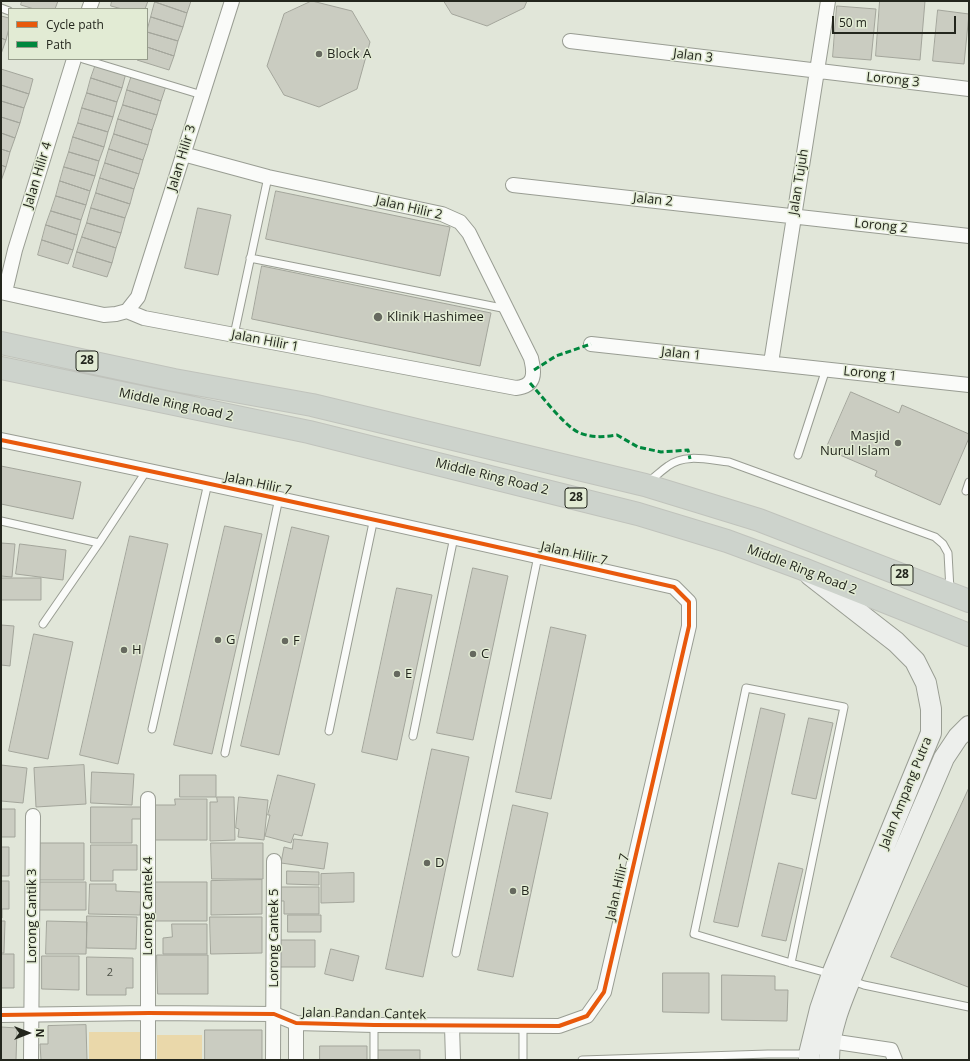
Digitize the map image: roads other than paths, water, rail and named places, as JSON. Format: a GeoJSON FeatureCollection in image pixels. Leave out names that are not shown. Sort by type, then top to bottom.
{"type":"FeatureCollection","features":[{"type":"Feature","properties":{"kind":"highway","name":"Middle Ring Road 2"},"geometry":{"type":"LineString","coordinates":[[1,343],[174,380],[312,405],[645,485],[760,520],[960,597]]}},
{"type":"Feature","properties":{"kind":"highway","name":"Middle Ring Road 2"},"geometry":{"type":"LineString","coordinates":[[1,368],[309,432],[638,514],[726,541],[803,569],[969,635]]}},
{"type":"Feature","properties":{"kind":"street","name":"Jalan Hilir 3"},"geometry":{"type":"LineString","coordinates":[[127,311],[138,297],[232,1]]}},
{"type":"Feature","properties":{"kind":"street","name":"Jalan Tujuh"},"geometry":{"type":"LineString","coordinates":[[771,363],[828,1]]}},
{"type":"Feature","properties":{"kind":"street","name":"Jalan 3"},"geometry":{"type":"LineString","coordinates":[[570,42],[817,71]]}},
{"type":"Feature","properties":{"kind":"street","name":"Jalan Hilir 4"},"geometry":{"type":"LineString","coordinates":[[3,292],[74,60]]}},
{"type":"Feature","properties":{"kind":"street","name":"Lorong 3"},"geometry":{"type":"LineString","coordinates":[[817,71],[969,89]]}},
{"type":"Feature","properties":{"kind":"street","name":"Jalan Hilir 2"},"geometry":{"type":"LineString","coordinates":[[183,154],[268,177],[442,214],[460,222],[469,233],[531,358],[534,370],[530,383]]}},
{"type":"Feature","properties":{"kind":"street","name":"Jalan 2"},"geometry":{"type":"LineString","coordinates":[[513,185],[793,216]]}},
{"type":"Feature","properties":{"kind":"street","name":"Lorong 2"},"geometry":{"type":"LineString","coordinates":[[793,216],[969,236]]}},
{"type":"Feature","properties":{"kind":"street"},"geometry":{"type":"LineString","coordinates":[[3,292],[104,315],[127,311]]}},
{"type":"Feature","properties":{"kind":"street","name":"Jalan Hilir 1"},"geometry":{"type":"LineString","coordinates":[[127,311],[144,318],[516,388],[525,387],[530,383]]}},
{"type":"Feature","properties":{"kind":"street","name":"Jalan 1"},"geometry":{"type":"LineString","coordinates":[[591,344],[771,363]]}},
{"type":"Feature","properties":{"kind":"street","name":"Lorong 1"},"geometry":{"type":"LineString","coordinates":[[771,363],[969,385]]}},
{"type":"Feature","properties":{"kind":"street","name":"Jalan Hilir 7"},"geometry":{"type":"LineString","coordinates":[[1,440],[374,518],[674,587],[689,602],[689,626],[604,992],[587,1016],[559,1026]]}},
{"type":"Feature","properties":{"kind":"street","name":"Jalan Ampang Putra"},"geometry":{"type":"LineString","coordinates":[[803,569],[896,642],[915,661],[926,684],[931,709],[930,733],[841,977],[839,1010],[830,1051]]}},
{"type":"Feature","properties":{"kind":"street","name":"Jalan Ampang Putra"},"geometry":{"type":"LineString","coordinates":[[809,1057],[820,1009],[841,977],[944,758],[958,737],[969,726]]}},
{"type":"Feature","properties":{"kind":"street","name":"Lorong Cantek 4"},"geometry":{"type":"LineString","coordinates":[[148,799],[148,1060]]}},
{"type":"Feature","properties":{"kind":"street","name":"Lorong Cantik 3"},"geometry":{"type":"LineString","coordinates":[[32,1060],[33,816]]}},
{"type":"Feature","properties":{"kind":"street","name":"Lorong Cantek 5"},"geometry":{"type":"LineString","coordinates":[[273,1060],[274,861]]}},
{"type":"Feature","properties":{"kind":"street","name":"Jalan Pandan Cantek"},"geometry":{"type":"LineString","coordinates":[[1,1015],[149,1013],[274,1014],[296,1023],[452,1026],[559,1026]]}},
{"type":"Feature","properties":{"kind":"street"},"geometry":{"type":"LineString","coordinates":[[296,1023],[296,1060]]}},
{"type":"Feature","properties":{"kind":"street"},"geometry":{"type":"LineString","coordinates":[[452,1026],[453,1060]]}},
{"type":"Feature","properties":{"kind":"street"},"geometry":{"type":"LineString","coordinates":[[830,1051],[891,1050],[895,1060]]}},
{"type":"Feature","properties":{"kind":"lane"},"geometry":{"type":"LineString","coordinates":[[86,60],[202,95]]}},
{"type":"Feature","properties":{"kind":"lane"},"geometry":{"type":"LineString","coordinates":[[234,335],[268,177]]}},
{"type":"Feature","properties":{"kind":"lane"},"geometry":{"type":"LineString","coordinates":[[250,258],[508,309]]}},
{"type":"Feature","properties":{"kind":"lane"},"geometry":{"type":"LineString","coordinates":[[798,455],[826,369]]}},
{"type":"Feature","properties":{"kind":"lane"},"geometry":{"type":"LineString","coordinates":[[645,485],[669,465],[683,459],[697,458],[729,462],[935,537],[943,544],[948,553],[960,597]]}},
{"type":"Feature","properties":{"kind":"lane"},"geometry":{"type":"LineString","coordinates":[[43,624],[147,470]]}},
{"type":"Feature","properties":{"kind":"lane"},"geometry":{"type":"LineString","coordinates":[[966,490],[969,482]]}},
{"type":"Feature","properties":{"kind":"lane"},"geometry":{"type":"LineString","coordinates":[[152,729],[208,483]]}},
{"type":"Feature","properties":{"kind":"lane"},"geometry":{"type":"LineString","coordinates":[[226,753],[279,498]]}},
{"type":"Feature","properties":{"kind":"lane"},"geometry":{"type":"LineString","coordinates":[[329,731],[374,518]]}},
{"type":"Feature","properties":{"kind":"lane"},"geometry":{"type":"LineString","coordinates":[[1,521],[99,543]]}},
{"type":"Feature","properties":{"kind":"lane"},"geometry":{"type":"LineString","coordinates":[[413,736],[454,537]]}},
{"type":"Feature","properties":{"kind":"lane"},"geometry":{"type":"LineString","coordinates":[[456,953],[538,556]]}},
{"type":"Feature","properties":{"kind":"lane"},"geometry":{"type":"LineString","coordinates":[[791,963],[844,708],[746,688],[694,934],[864,985],[969,1007]]}},
{"type":"Feature","properties":{"kind":"lane"},"geometry":{"type":"LineString","coordinates":[[374,1025],[374,1060]]}},
{"type":"Feature","properties":{"kind":"lane"},"geometry":{"type":"LineString","coordinates":[[523,1026],[523,1060]]}},
{"type":"Feature","properties":{"kind":"lane"},"geometry":{"type":"LineString","coordinates":[[582,1060],[809,1057]]}},
{"type":"Feature","properties":{"kind":"place","name":"Block A"},"geometry":{"type":"Point","coordinates":[319,54]}},
{"type":"Feature","properties":{"kind":"place","name":"Klinik Hashimee"},"geometry":{"type":"Point","coordinates":[378,317]}},
{"type":"Feature","properties":{"kind":"place","name":"Masjid Nurul Islam"},"geometry":{"type":"Point","coordinates":[898,443]}},
{"type":"Feature","properties":{"kind":"place","name":"G"},"geometry":{"type":"Point","coordinates":[218,640]}},
{"type":"Feature","properties":{"kind":"place","name":"F"},"geometry":{"type":"Point","coordinates":[285,641]}},
{"type":"Feature","properties":{"kind":"place","name":"H"},"geometry":{"type":"Point","coordinates":[124,650]}},
{"type":"Feature","properties":{"kind":"place","name":"C"},"geometry":{"type":"Point","coordinates":[473,654]}},
{"type":"Feature","properties":{"kind":"place","name":"E"},"geometry":{"type":"Point","coordinates":[397,674]}},
{"type":"Feature","properties":{"kind":"place","name":"D"},"geometry":{"type":"Point","coordinates":[427,863]}},
{"type":"Feature","properties":{"kind":"place","name":"B"},"geometry":{"type":"Point","coordinates":[513,891]}}]}
